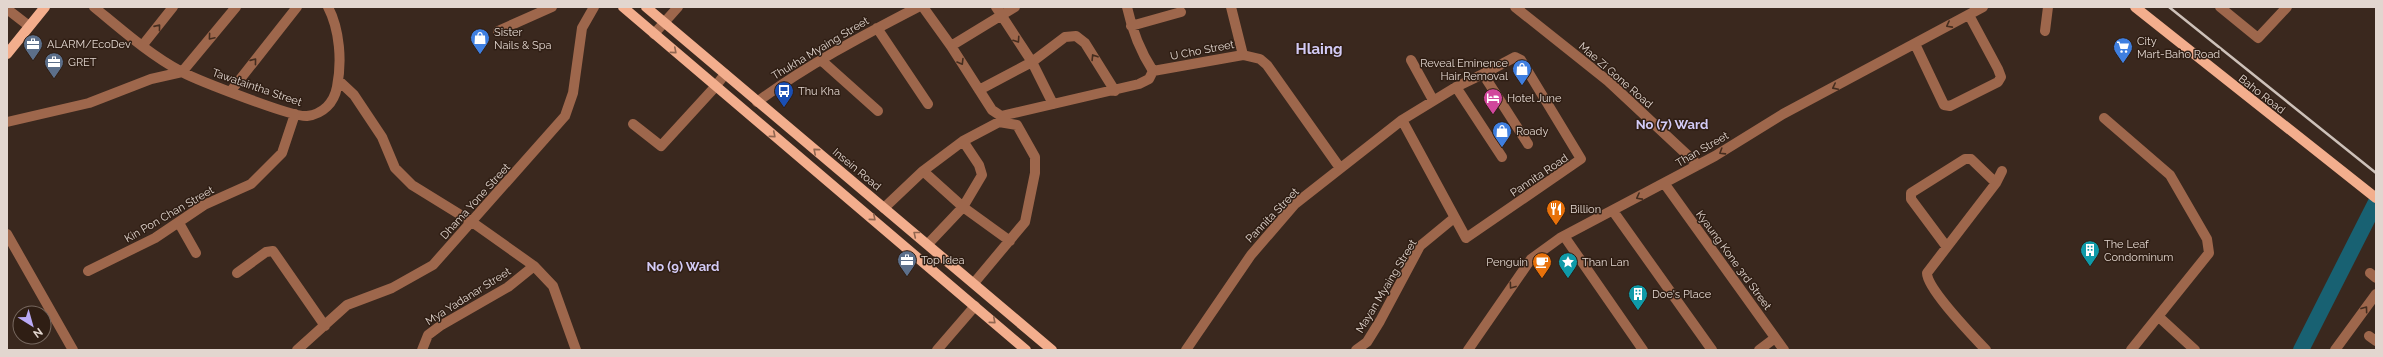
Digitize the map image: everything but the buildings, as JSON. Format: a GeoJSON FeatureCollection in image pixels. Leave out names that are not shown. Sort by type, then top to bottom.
{"type":"FeatureCollection","features":[{"type":"Feature","properties":{"kind":"main road"},"geometry":{"type":"LineString","coordinates":[[7,54],[45,7]]}},
{"type":"Feature","properties":{"kind":"main road"},"geometry":{"type":"LineString","coordinates":[[623,7],[715,87],[1026,350]]}},
{"type":"Feature","properties":{"kind":"main road","name":"Insein Road"},"geometry":{"type":"LineString","coordinates":[[646,7],[757,102],[974,282],[987,296],[1052,350]]}},
{"type":"Feature","properties":{"kind":"main road","name":"Baho Road"},"geometry":{"type":"LineString","coordinates":[[2135,7],[2376,198]]}},
{"type":"Feature","properties":{"kind":"main road"},"geometry":{"type":"LineString","coordinates":[[975,306],[987,296]]}},
{"type":"Feature","properties":{"kind":"street","name":"Tawataintha Street"},"geometry":{"type":"LineString","coordinates":[[94,7],[106,11],[142,46],[182,72],[230,92],[305,116],[318,113],[330,104],[335,96],[338,80],[338,41],[333,16],[328,7]]}},
{"type":"Feature","properties":{"kind":"street"},"geometry":{"type":"LineString","coordinates":[[142,46],[173,7]]}},
{"type":"Feature","properties":{"kind":"street"},"geometry":{"type":"LineString","coordinates":[[7,122],[89,103],[151,79],[182,72],[236,7]]}},
{"type":"Feature","properties":{"kind":"street"},"geometry":{"type":"LineString","coordinates":[[230,92],[297,7]]}},
{"type":"Feature","properties":{"kind":"street"},"geometry":{"type":"LineString","coordinates":[[498,31],[552,7]]}},
{"type":"Feature","properties":{"kind":"street","name":"Dhama Yone Street"},"geometry":{"type":"LineString","coordinates":[[297,350],[347,305],[392,288],[421,274],[433,264],[565,116],[573,93],[582,28],[594,7]]}},
{"type":"Feature","properties":{"kind":"street"},"geometry":{"type":"LineString","coordinates":[[654,34],[678,7]]}},
{"type":"Feature","properties":{"kind":"street","name":"Thukha Myaing Street"},"geometry":{"type":"LineString","coordinates":[[757,102],[791,77],[918,7]]}},
{"type":"Feature","properties":{"kind":"street"},"geometry":{"type":"LineString","coordinates":[[923,7],[951,46],[992,110],[1001,116],[1115,90],[1139,84],[1149,79],[1153,71],[1145,59],[1131,26],[1127,7]]}},
{"type":"Feature","properties":{"kind":"street"},"geometry":{"type":"LineString","coordinates":[[951,46],[998,11],[1015,7]]}},
{"type":"Feature","properties":{"kind":"street"},"geometry":{"type":"LineString","coordinates":[[1231,7],[1243,55]]}},
{"type":"Feature","properties":{"kind":"street","name":"Mae Zi Gone Road"},"geometry":{"type":"LineString","coordinates":[[1516,7],[1608,81],[1698,165]]}},
{"type":"Feature","properties":{"kind":"street","name":"Than Street"},"geometry":{"type":"LineString","coordinates":[[1468,350],[1531,259],[1564,236],[1698,165],[1783,114],[1983,7]]}},
{"type":"Feature","properties":{"kind":"street"},"geometry":{"type":"LineString","coordinates":[[2045,31],[2048,7]]}},
{"type":"Feature","properties":{"kind":"street"},"geometry":{"type":"LineString","coordinates":[[2227,9],[2253,36],[2258,38],[2262,36],[2287,7]]}},
{"type":"Feature","properties":{"kind":"street"},"geometry":{"type":"LineString","coordinates":[[7,9],[29,26]]}},
{"type":"Feature","properties":{"kind":"street"},"geometry":{"type":"LineString","coordinates":[[998,11],[1032,62],[1053,104]]}},
{"type":"Feature","properties":{"kind":"street"},"geometry":{"type":"LineString","coordinates":[[1131,26],[1181,12]]}},
{"type":"Feature","properties":{"kind":"street"},"geometry":{"type":"LineString","coordinates":[[1914,44],[1944,105],[1950,106],[1998,82],[2001,76],[1969,14]]}},
{"type":"Feature","properties":{"kind":"street"},"geometry":{"type":"LineString","coordinates":[[878,28],[928,104]]}},
{"type":"Feature","properties":{"kind":"street"},"geometry":{"type":"LineString","coordinates":[[979,90],[1032,62],[1065,37],[1076,36],[1085,43],[1115,90]]}},
{"type":"Feature","properties":{"kind":"street","name":"U Cho Street"},"geometry":{"type":"LineString","coordinates":[[1153,71],[1243,55],[1260,59],[1267,65],[1340,168]]}},
{"type":"Feature","properties":{"kind":"street","name":"Pannita Road"},"geometry":{"type":"LineString","coordinates":[[1454,218],[1464,236],[1467,238],[1581,159],[1519,58],[1515,57],[1483,74]]}},
{"type":"Feature","properties":{"kind":"street"},"geometry":{"type":"LineString","coordinates":[[821,60],[878,111]]}},
{"type":"Feature","properties":{"kind":"street"},"geometry":{"type":"LineString","coordinates":[[1411,60],[1433,100]]}},
{"type":"Feature","properties":{"kind":"street"},"geometry":{"type":"LineString","coordinates":[[633,124],[661,146],[725,74]]}},
{"type":"Feature","properties":{"kind":"street"},"geometry":{"type":"LineString","coordinates":[[1483,74],[1528,144]]}},
{"type":"Feature","properties":{"kind":"street","name":"Pannita Street"},"geometry":{"type":"LineString","coordinates":[[1186,350],[1251,255],[1296,204],[1402,120],[1433,100],[1483,74]]}},
{"type":"Feature","properties":{"kind":"street"},"geometry":{"type":"LineString","coordinates":[[338,80],[354,95],[382,137],[395,168],[412,185],[472,222],[534,266],[553,286],[576,350]]}},
{"type":"Feature","properties":{"kind":"street"},"geometry":{"type":"LineString","coordinates":[[1456,87],[1502,157]]}},
{"type":"Feature","properties":{"kind":"street","name":"Kin Pon Chan Street"},"geometry":{"type":"LineString","coordinates":[[88,271],[155,238],[204,205],[251,184],[282,153],[295,114]]}},
{"type":"Feature","properties":{"kind":"street"},"geometry":{"type":"LineString","coordinates":[[2104,118],[2170,175],[2207,239],[2209,253],[2159,317],[2130,350]]}},
{"type":"Feature","properties":{"kind":"street"},"geometry":{"type":"LineString","coordinates":[[1402,120],[1454,218]]}},
{"type":"Feature","properties":{"kind":"street"},"geometry":{"type":"LineString","coordinates":[[884,208],[923,171],[964,141],[999,122],[1017,126],[1035,157],[1035,173],[1025,222],[974,282]]}},
{"type":"Feature","properties":{"kind":"street"},"geometry":{"type":"LineString","coordinates":[[928,244],[963,207],[982,175],[979,165],[964,141]]}},
{"type":"Feature","properties":{"kind":"street"},"geometry":{"type":"LineString","coordinates":[[1946,246],[1912,199],[1911,193],[1965,159],[1971,159],[1996,183]]}},
{"type":"Feature","properties":{"kind":"street"},"geometry":{"type":"LineString","coordinates":[[923,171],[963,207],[1010,241]]}},
{"type":"Feature","properties":{"kind":"street"},"geometry":{"type":"LineString","coordinates":[[1986,350],[1960,322],[1929,282],[1927,273],[1946,246],[1996,183],[2002,171]]}},
{"type":"Feature","properties":{"kind":"street","name":"Kyaung Kone 3rd Street"},"geometry":{"type":"LineString","coordinates":[[1664,183],[1784,350]]}},
{"type":"Feature","properties":{"kind":"street"},"geometry":{"type":"LineString","coordinates":[[1613,211],[1712,350]]}},
{"type":"Feature","properties":{"kind":"street","name":"Mayan Myaing Street"},"geometry":{"type":"LineString","coordinates":[[1356,350],[1367,342],[1380,322],[1420,246],[1454,218]]}},
{"type":"Feature","properties":{"kind":"street"},"geometry":{"type":"LineString","coordinates":[[179,223],[196,253]]}},
{"type":"Feature","properties":{"kind":"street"},"geometry":{"type":"LineString","coordinates":[[7,234],[73,350]]}},
{"type":"Feature","properties":{"kind":"street"},"geometry":{"type":"LineString","coordinates":[[1564,236],[1643,350]]}},
{"type":"Feature","properties":{"kind":"street"},"geometry":{"type":"LineString","coordinates":[[237,273],[266,252],[273,251],[325,326]]}},
{"type":"Feature","properties":{"kind":"street","name":"Mya Yadanar Street"},"geometry":{"type":"LineString","coordinates":[[422,350],[428,335],[440,326],[508,287],[534,266]]}},
{"type":"Feature","properties":{"kind":"street"},"geometry":{"type":"LineString","coordinates":[[2335,350],[2376,294]]}},
{"type":"Feature","properties":{"kind":"street"},"geometry":{"type":"LineString","coordinates":[[937,350],[975,306]]}},
{"type":"Feature","properties":{"kind":"street"},"geometry":{"type":"LineString","coordinates":[[2159,317],[2196,350]]}},
{"type":"Feature","properties":{"kind":"street"},"geometry":{"type":"LineString","coordinates":[[1759,350],[1775,338]]}},
{"type":"Feature","properties":{"kind":"waterway"},"geometry":{"type":"LineString","coordinates":[[2301,350],[2376,202]]}},
{"type":"Feature","properties":{"kind":"railway"},"geometry":{"type":"LineString","coordinates":[[2169,7],[2376,173]]}},
{"type":"Feature","properties":{"kind":"place","name":"Sister Nails & Spa"},"geometry":{"type":"Point","coordinates":[480,55]}},
{"type":"Feature","properties":{"kind":"place","name":"ALARM/EcoDev"},"geometry":{"type":"Point","coordinates":[33,61]}},
{"type":"Feature","properties":{"kind":"place","name":"City Mart-Baho Road"},"geometry":{"type":"Point","coordinates":[2123,64]}},
{"type":"Feature","properties":{"kind":"place","name":"GRET"},"geometry":{"type":"Point","coordinates":[54,79]}},
{"type":"Feature","properties":{"kind":"place","name":"Reveal Eminence Hair Removal"},"geometry":{"type":"Point","coordinates":[1522,86]}},
{"type":"Feature","properties":{"kind":"place","name":"Thu Kha"},"geometry":{"type":"Point","coordinates":[784,108]}},
{"type":"Feature","properties":{"kind":"place","name":"Hotel June"},"geometry":{"type":"Point","coordinates":[1493,115]}},
{"type":"Feature","properties":{"kind":"place","name":"Roady"},"geometry":{"type":"Point","coordinates":[1502,148]}},
{"type":"Feature","properties":{"kind":"place","name":"Billion"},"geometry":{"type":"Point","coordinates":[1556,226]}},
{"type":"Feature","properties":{"kind":"place","name":"The Leaf Condominum"},"geometry":{"type":"Point","coordinates":[2090,267]}},
{"type":"Feature","properties":{"kind":"place","name":"Top Idea"},"geometry":{"type":"Point","coordinates":[907,277]}},
{"type":"Feature","properties":{"kind":"place","name":"Penguin"},"geometry":{"type":"Point","coordinates":[1542,279]}},
{"type":"Feature","properties":{"kind":"place","name":"Than Lan"},"geometry":{"type":"Point","coordinates":[1568,279]}},
{"type":"Feature","properties":{"kind":"place","name":"Doe's Place"},"geometry":{"type":"Point","coordinates":[1638,311]}},
{"type":"Feature","properties":{"kind":"district","name":"Hlaing"},"geometry":{"type":"Point","coordinates":[1319,49]}},
{"type":"Feature","properties":{"kind":"district","name":"No (7) Ward"},"geometry":{"type":"Point","coordinates":[1672,124]}},
{"type":"Feature","properties":{"kind":"district","name":"No (9) Ward"},"geometry":{"type":"Point","coordinates":[683,266]}}]}
